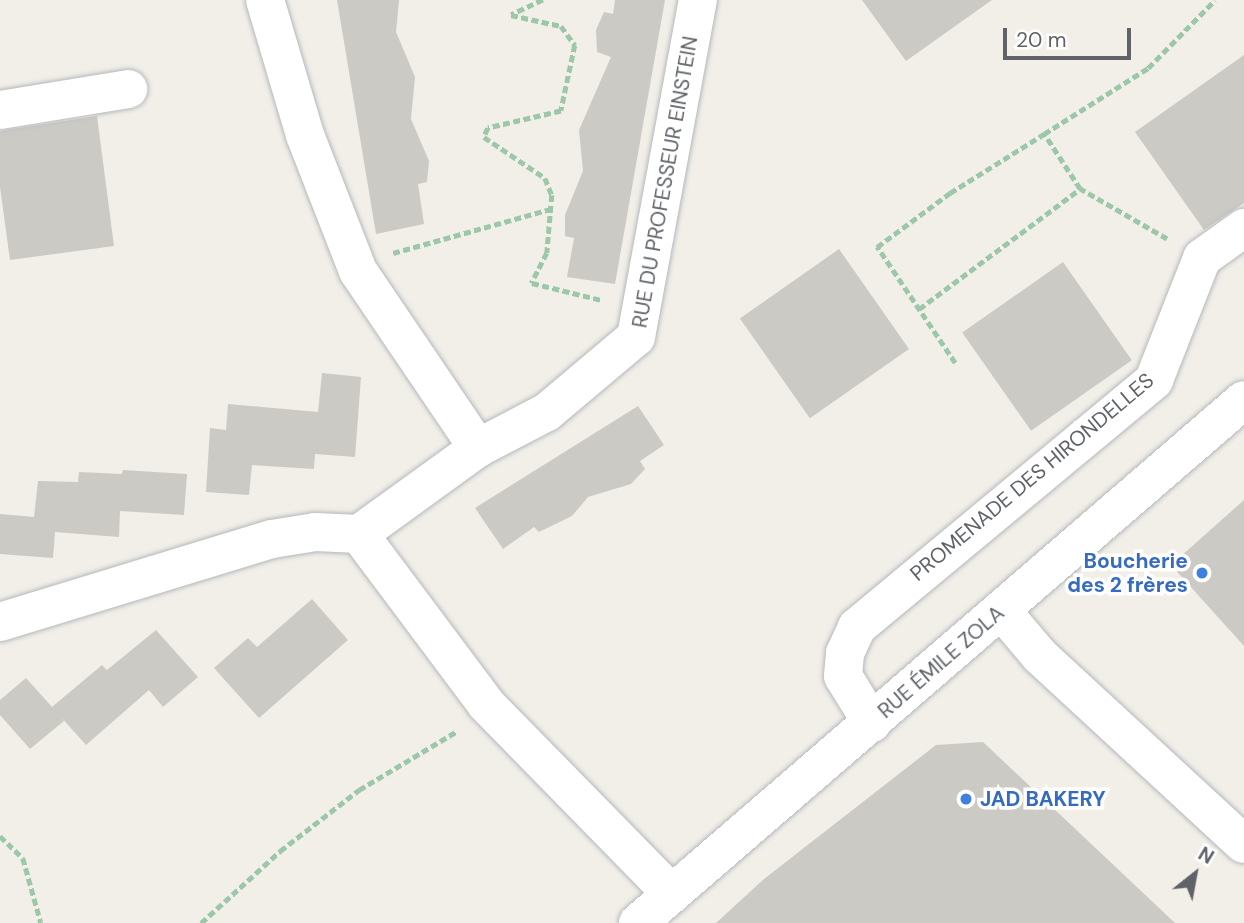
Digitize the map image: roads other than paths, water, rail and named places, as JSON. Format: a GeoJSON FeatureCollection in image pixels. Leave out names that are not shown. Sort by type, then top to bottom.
{"type":"FeatureCollection","features":[{"type":"Feature","properties":{"kind":"street"},"geometry":{"type":"LineString","coordinates":[[265,0],[305,135],[356,263],[478,448]]}},
{"type":"Feature","properties":{"kind":"street","name":"RUE DU PROFESSEUR EINSTEIN"},"geometry":{"type":"LineString","coordinates":[[359,534],[478,448],[547,412],[636,337],[698,0]]}},
{"type":"Feature","properties":{"kind":"street"},"geometry":{"type":"LineString","coordinates":[[0,110],[128,89]]}},
{"type":"Feature","properties":{"kind":"street","name":"PROMENADE DES HIRONDELLES"},"geometry":{"type":"LineString","coordinates":[[872,723],[843,676],[845,653],[857,627],[1154,380],[1202,258],[1244,228]]}},
{"type":"Feature","properties":{"kind":"street","name":"RUE ÉMILE ZOLA"},"geometry":{"type":"LineString","coordinates":[[638,923],[1244,400]]}},
{"type":"Feature","properties":{"kind":"street"},"geometry":{"type":"LineString","coordinates":[[0,622],[272,539],[315,532],[359,534],[486,704],[672,894]]}},
{"type":"Feature","properties":{"kind":"street"},"geometry":{"type":"LineString","coordinates":[[1001,610],[1040,656],[1244,844]]}},
{"type":"Feature","properties":{"kind":"place","name":"Boucherie des 2 frères"},"geometry":{"type":"Point","coordinates":[1202,573]}},
{"type":"Feature","properties":{"kind":"place","name":"JAD BAKERY"},"geometry":{"type":"Point","coordinates":[966,799]}}]}
